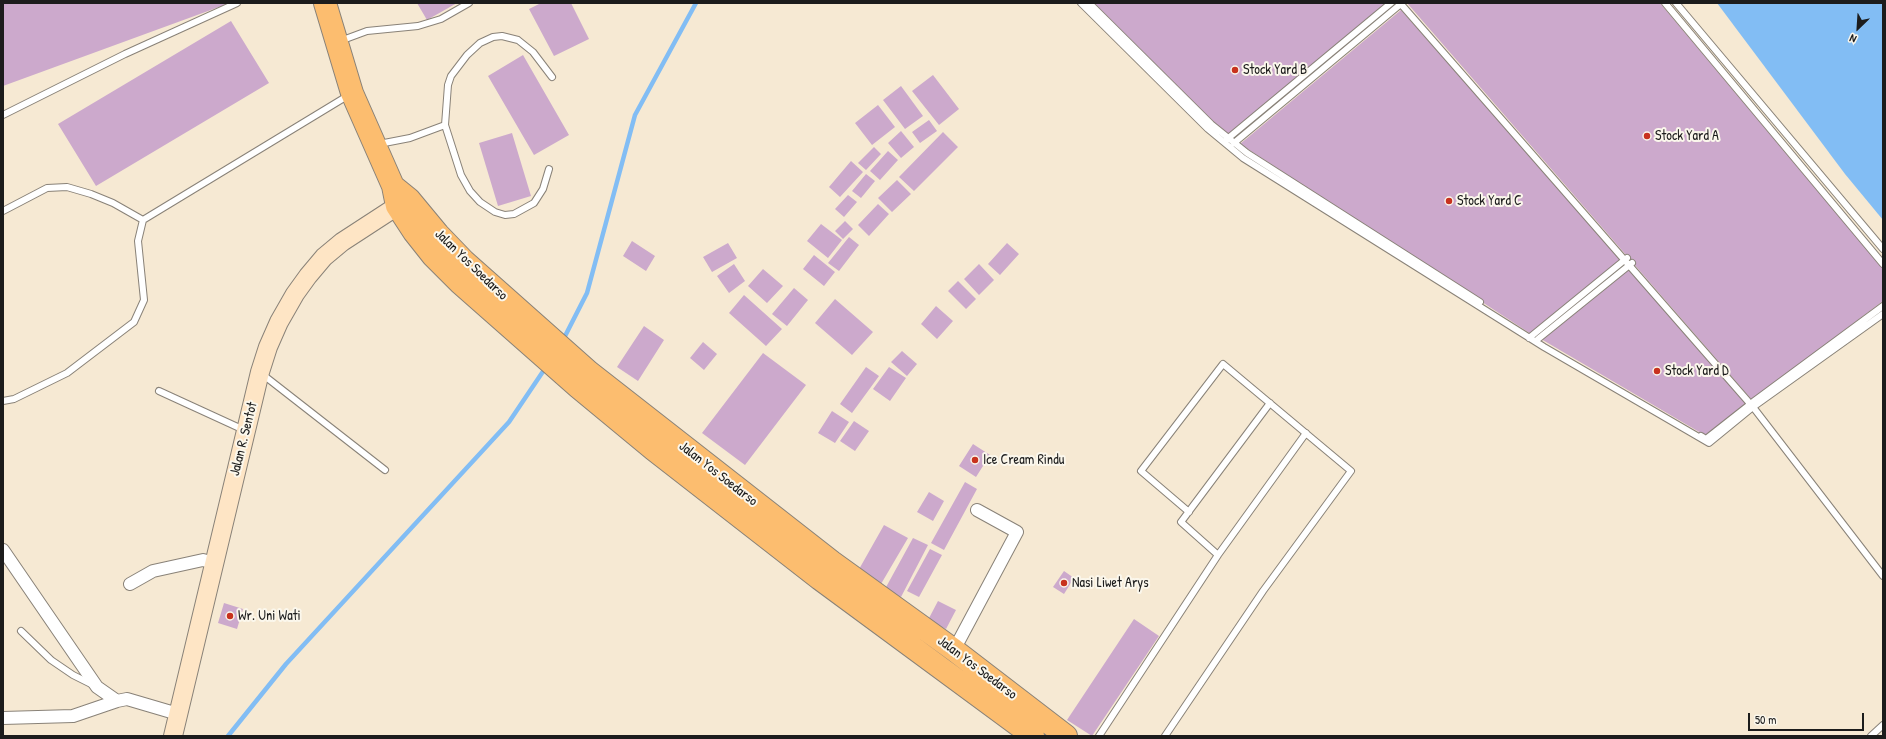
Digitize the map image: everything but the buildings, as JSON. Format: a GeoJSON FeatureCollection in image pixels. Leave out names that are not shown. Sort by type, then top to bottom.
{"type":"FeatureCollection","features":[{"type":"Feature","properties":{"kind":"highway","name":"Jalan Yos Soedarso"},"geometry":{"type":"LineString","coordinates":[[325,3],[352,93],[414,232],[433,256],[460,283],[517,320],[584,380],[659,454],[826,570],[954,650],[1066,736]]}},
{"type":"Feature","properties":{"kind":"highway","name":"Jalan Yos Soedarso"},"geometry":{"type":"LineString","coordinates":[[584,380],[748,489],[826,570],[943,669],[1033,736]]}},
{"type":"Feature","properties":{"kind":"highway"},"geometry":{"type":"LineString","coordinates":[[943,669],[954,650]]}},
{"type":"Feature","properties":{"kind":"street","name":"Jalan R. Sentot"},"geometry":{"type":"LineString","coordinates":[[173,736],[260,372],[268,347],[279,322],[308,276],[324,257],[399,197]]}},
{"type":"Feature","properties":{"kind":"street"},"geometry":{"type":"LineString","coordinates":[[954,650],[1017,532],[977,510]]}},
{"type":"Feature","properties":{"kind":"street"},"geometry":{"type":"LineString","coordinates":[[3,550],[96,687],[117,701]]}},
{"type":"Feature","properties":{"kind":"street"},"geometry":{"type":"LineString","coordinates":[[130,584],[153,571],[204,560],[214,563]]}},
{"type":"Feature","properties":{"kind":"street"},"geometry":{"type":"LineString","coordinates":[[3,718],[72,716],[117,701],[131,700],[178,714]]}},
{"type":"Feature","properties":{"kind":"lane"},"geometry":{"type":"LineString","coordinates":[[3,115],[125,54],[237,3]]}},
{"type":"Feature","properties":{"kind":"lane"},"geometry":{"type":"LineString","coordinates":[[336,42],[367,31],[418,26],[441,19],[469,3]]}},
{"type":"Feature","properties":{"kind":"lane"},"geometry":{"type":"LineString","coordinates":[[1081,3],[1208,129],[1234,143],[1247,153],[1530,336],[1538,339],[1706,439],[1883,314]]}},
{"type":"Feature","properties":{"kind":"lane"},"geometry":{"type":"LineString","coordinates":[[1089,3],[1211,124],[1243,158],[1530,336],[1709,443],[1753,405],[1883,306]]}},
{"type":"Feature","properties":{"kind":"lane"},"geometry":{"type":"LineString","coordinates":[[1226,140],[1390,3]]}},
{"type":"Feature","properties":{"kind":"lane"},"geometry":{"type":"LineString","coordinates":[[1234,143],[1401,3],[1626,258]]}},
{"type":"Feature","properties":{"kind":"lane"},"geometry":{"type":"LineString","coordinates":[[1406,3],[1753,405],[1883,571]]}},
{"type":"Feature","properties":{"kind":"lane"},"geometry":{"type":"LineString","coordinates":[[1665,3],[1883,264]]}},
{"type":"Feature","properties":{"kind":"lane"},"geometry":{"type":"LineString","coordinates":[[1676,3],[1883,249]]}},
{"type":"Feature","properties":{"kind":"lane"},"geometry":{"type":"LineString","coordinates":[[549,169],[543,189],[534,203],[514,214],[505,215],[495,212],[480,202],[470,191],[461,175],[445,125],[448,85],[451,76],[467,55],[480,43],[493,37],[502,36],[518,40],[533,52],[552,77]]}},
{"type":"Feature","properties":{"kind":"lane"},"geometry":{"type":"LineString","coordinates":[[3,401],[14,399],[66,373],[134,322],[144,300],[138,242],[143,220],[352,93]]}},
{"type":"Feature","properties":{"kind":"lane"},"geometry":{"type":"LineString","coordinates":[[375,145],[410,138],[445,125]]}},
{"type":"Feature","properties":{"kind":"lane"},"geometry":{"type":"LineString","coordinates":[[3,211],[47,188],[67,187],[106,200],[143,220]]}},
{"type":"Feature","properties":{"kind":"lane"},"geometry":{"type":"LineString","coordinates":[[1530,336],[1626,258]]}},
{"type":"Feature","properties":{"kind":"lane"},"geometry":{"type":"LineString","coordinates":[[1538,339],[1631,264]]}},
{"type":"Feature","properties":{"kind":"lane"},"geometry":{"type":"LineString","coordinates":[[1166,736],[1263,591],[1351,471],[1223,364],[1141,471],[1189,512]]}},
{"type":"Feature","properties":{"kind":"lane"},"geometry":{"type":"LineString","coordinates":[[260,372],[385,470]]}},
{"type":"Feature","properties":{"kind":"lane"},"geometry":{"type":"LineString","coordinates":[[158,391],[246,431]]}},
{"type":"Feature","properties":{"kind":"lane"},"geometry":{"type":"LineString","coordinates":[[1218,555],[1181,522],[1270,403]]}},
{"type":"Feature","properties":{"kind":"lane"},"geometry":{"type":"LineString","coordinates":[[1753,405],[1883,576]]}},
{"type":"Feature","properties":{"kind":"lane"},"geometry":{"type":"LineString","coordinates":[[1099,736],[1218,555],[1306,433]]}},
{"type":"Feature","properties":{"kind":"lane"},"geometry":{"type":"LineString","coordinates":[[21,631],[51,660],[73,675],[96,687]]}},
{"type":"Feature","properties":{"kind":"lane"},"geometry":{"type":"LineString","coordinates":[[1871,736],[1883,726]]}},
{"type":"Feature","properties":{"kind":"lane"},"geometry":{"type":"LineString","coordinates":[[1875,736],[1883,729]]}},
{"type":"Feature","properties":{"kind":"water"},"geometry":{"type":"Polygon","coordinates":[[[1717,3],[1883,3],[1883,220],[1845,174],[1717,3]]]}},
{"type":"Feature","properties":{"kind":"waterway"},"geometry":{"type":"LineString","coordinates":[[563,340],[587,293],[635,115],[696,3]]}},
{"type":"Feature","properties":{"kind":"waterway"},"geometry":{"type":"LineString","coordinates":[[228,736],[286,664],[509,422],[546,367]]}},
{"type":"Feature","properties":{"kind":"place","name":"Stock Yard B"},"geometry":{"type":"Point","coordinates":[1235,70]}},
{"type":"Feature","properties":{"kind":"place","name":"Stock Yard A"},"geometry":{"type":"Point","coordinates":[1647,136]}},
{"type":"Feature","properties":{"kind":"place","name":"Stock Yard C"},"geometry":{"type":"Point","coordinates":[1449,201]}},
{"type":"Feature","properties":{"kind":"place","name":"Stock Yard D"},"geometry":{"type":"Point","coordinates":[1657,371]}},
{"type":"Feature","properties":{"kind":"place","name":"Ice Cream Rindu"},"geometry":{"type":"Point","coordinates":[975,460]}},
{"type":"Feature","properties":{"kind":"place","name":"Nasi Liwet Arys"},"geometry":{"type":"Point","coordinates":[1064,583]}},
{"type":"Feature","properties":{"kind":"place","name":"Wr. Uni Wati"},"geometry":{"type":"Point","coordinates":[230,616]}}]}
